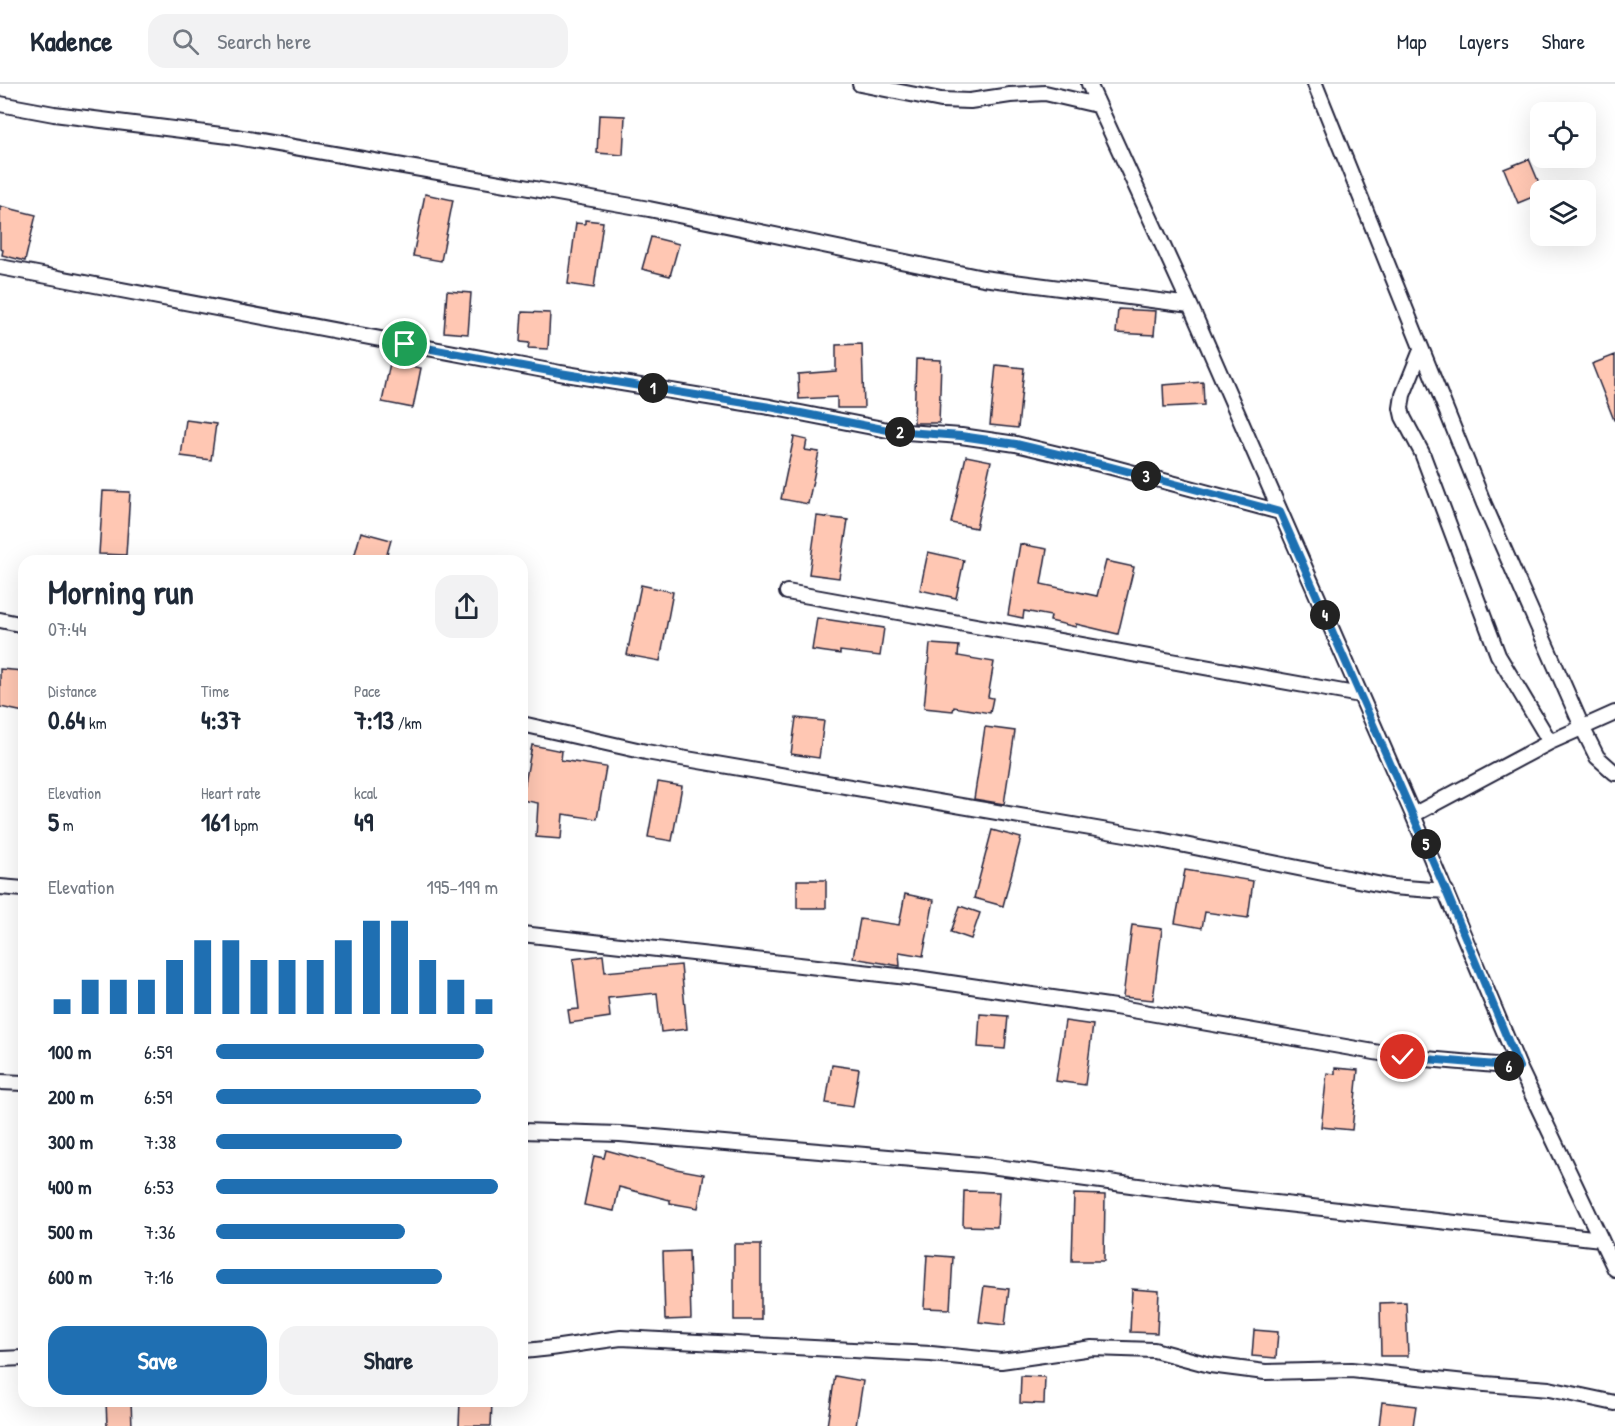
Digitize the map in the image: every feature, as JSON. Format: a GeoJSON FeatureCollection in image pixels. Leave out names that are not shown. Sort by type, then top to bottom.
{"type":"FeatureCollection","features":[{"type":"Feature","properties":{"kind":"street"},"geometry":{"type":"LineString","coordinates":[[860,84],[940,100],[970,101],[1045,93],[1097,105]]}},
{"type":"Feature","properties":{"kind":"street"},"geometry":{"type":"LineString","coordinates":[[1089,84],[1190,305],[1413,814],[1519,1067],[1615,1269]]}},
{"type":"Feature","properties":{"kind":"street"},"geometry":{"type":"LineString","coordinates":[[1315,84],[1484,504],[1583,729],[1597,757],[1615,773]]}},
{"type":"Feature","properties":{"kind":"street"},"geometry":{"type":"LineString","coordinates":[[0,104],[54,114],[237,137],[637,207],[983,278],[1190,305]]}},
{"type":"Feature","properties":{"kind":"street"},"geometry":{"type":"LineString","coordinates":[[0,267],[549,371],[770,407],[893,431],[961,436],[1016,444],[1280,512]]}},
{"type":"Feature","properties":{"kind":"street"},"geometry":{"type":"LineString","coordinates":[[1421,350],[1403,395],[1401,408],[1403,417],[1422,453],[1498,655],[1550,742]]}},
{"type":"Feature","properties":{"kind":"street"},"geometry":{"type":"LineString","coordinates":[[787,592],[1360,695]]}},
{"type":"Feature","properties":{"kind":"street"},"geometry":{"type":"LineString","coordinates":[[0,620],[18,624]]}},
{"type":"Feature","properties":{"kind":"street"},"geometry":{"type":"LineString","coordinates":[[1413,814],[1550,742],[1615,713]]}},
{"type":"Feature","properties":{"kind":"street"},"geometry":{"type":"LineString","coordinates":[[528,725],[646,752],[1155,839],[1392,887],[1446,891]]}},
{"type":"Feature","properties":{"kind":"street"},"geometry":{"type":"LineString","coordinates":[[0,887],[18,888]]}},
{"type":"Feature","properties":{"kind":"street"},"geometry":{"type":"LineString","coordinates":[[528,935],[916,978],[1115,1007],[1403,1057],[1519,1067]]}},
{"type":"Feature","properties":{"kind":"street"},"geometry":{"type":"LineString","coordinates":[[0,1082],[18,1083]]}},
{"type":"Feature","properties":{"kind":"street"},"geometry":{"type":"LineString","coordinates":[[528,1131],[620,1134],[982,1165],[1216,1196],[1600,1239]]}},
{"type":"Feature","properties":{"kind":"street"},"geometry":{"type":"LineString","coordinates":[[528,1351],[553,1350],[621,1338],[931,1354],[1001,1361],[1092,1348],[1154,1350],[1210,1365],[1265,1372],[1351,1370],[1549,1389],[1615,1403]]}},
{"type":"Feature","properties":{"kind":"street"},"geometry":{"type":"LineString","coordinates":[[0,1359],[18,1358]]}},
{"type":"Feature","properties":{"kind":"building"},"geometry":{"type":"Polygon","coordinates":[[[599,115],[625,116],[623,155],[597,153],[599,115]]]}},
{"type":"Feature","properties":{"kind":"building"},"geometry":{"type":"Polygon","coordinates":[[[1529,159],[1530,168],[1533,168],[1538,180],[1530,180],[1530,198],[1518,203],[1504,169],[1529,159]]]}},
{"type":"Feature","properties":{"kind":"building"},"geometry":{"type":"Polygon","coordinates":[[[425,194],[453,200],[441,261],[413,256],[425,194]]]}},
{"type":"Feature","properties":{"kind":"building"},"geometry":{"type":"Polygon","coordinates":[[[0,206],[36,215],[25,261],[2,255],[0,206]]]}},
{"type":"Feature","properties":{"kind":"building"},"geometry":{"type":"Polygon","coordinates":[[[585,220],[603,222],[594,288],[568,284],[576,223],[585,224],[585,220]]]}},
{"type":"Feature","properties":{"kind":"building"},"geometry":{"type":"Polygon","coordinates":[[[651,237],[679,244],[670,276],[642,269],[651,237]]]}},
{"type":"Feature","properties":{"kind":"building"},"geometry":{"type":"Polygon","coordinates":[[[447,291],[471,293],[468,334],[444,332],[447,291]]]}},
{"type":"Feature","properties":{"kind":"building"},"geometry":{"type":"Polygon","coordinates":[[[1118,309],[1156,311],[1154,335],[1116,333],[1118,309]]]}},
{"type":"Feature","properties":{"kind":"building"},"geometry":{"type":"Polygon","coordinates":[[[522,312],[550,313],[548,349],[528,348],[529,343],[520,342],[522,312]]]}},
{"type":"Feature","properties":{"kind":"building"},"geometry":{"type":"Polygon","coordinates":[[[862,344],[864,408],[837,408],[837,397],[799,399],[798,374],[836,371],[836,345],[862,344]]]}},
{"type":"Feature","properties":{"kind":"building"},"geometry":{"type":"Polygon","coordinates":[[[1615,355],[1615,420],[1614,420],[1592,364],[1615,355]]]}},
{"type":"Feature","properties":{"kind":"building"},"geometry":{"type":"Polygon","coordinates":[[[916,359],[941,360],[939,423],[914,423],[916,359]]]}},
{"type":"Feature","properties":{"kind":"building"},"geometry":{"type":"Polygon","coordinates":[[[390,363],[421,368],[413,408],[382,402],[390,363]]]}},
{"type":"Feature","properties":{"kind":"building"},"geometry":{"type":"Polygon","coordinates":[[[996,365],[1024,368],[1018,428],[990,425],[996,365]]]}},
{"type":"Feature","properties":{"kind":"building"},"geometry":{"type":"Polygon","coordinates":[[[1203,382],[1204,405],[1164,407],[1163,385],[1203,382]]]}},
{"type":"Feature","properties":{"kind":"building"},"geometry":{"type":"Polygon","coordinates":[[[186,420],[216,424],[211,460],[181,456],[186,420]]]}},
{"type":"Feature","properties":{"kind":"building"},"geometry":{"type":"Polygon","coordinates":[[[794,437],[807,440],[805,450],[819,452],[808,504],[781,499],[794,437]]]}},
{"type":"Feature","properties":{"kind":"building"},"geometry":{"type":"Polygon","coordinates":[[[966,456],[991,461],[976,528],[951,523],[966,456]]]}},
{"type":"Feature","properties":{"kind":"building"},"geometry":{"type":"Polygon","coordinates":[[[103,491],[130,492],[126,555],[99,554],[103,491]]]}},
{"type":"Feature","properties":{"kind":"building"},"geometry":{"type":"Polygon","coordinates":[[[817,516],[848,520],[839,578],[809,574],[817,516]]]}},
{"type":"Feature","properties":{"kind":"building"},"geometry":{"type":"Polygon","coordinates":[[[361,532],[391,540],[387,555],[355,555],[361,532]]]}},
{"type":"Feature","properties":{"kind":"building"},"geometry":{"type":"Polygon","coordinates":[[[1020,544],[1047,549],[1041,584],[1097,596],[1106,561],[1134,567],[1118,634],[1076,624],[1076,627],[1050,621],[1051,616],[1024,611],[1023,618],[1008,615],[1020,544]]]}},
{"type":"Feature","properties":{"kind":"building"},"geometry":{"type":"Polygon","coordinates":[[[928,552],[964,560],[956,598],[920,590],[928,552]]]}},
{"type":"Feature","properties":{"kind":"building"},"geometry":{"type":"Polygon","coordinates":[[[641,585],[673,592],[660,661],[627,655],[641,585]]]}},
{"type":"Feature","properties":{"kind":"building"},"geometry":{"type":"Polygon","coordinates":[[[817,618],[884,628],[880,656],[812,650],[817,618]]]}},
{"type":"Feature","properties":{"kind":"building"},"geometry":{"type":"Polygon","coordinates":[[[930,644],[959,646],[958,656],[994,662],[988,697],[993,698],[990,713],[954,707],[953,711],[924,708],[930,644]]]}},
{"type":"Feature","properties":{"kind":"building"},"geometry":{"type":"Polygon","coordinates":[[[0,669],[18,670],[18,711],[0,707],[0,669]]]}},
{"type":"Feature","properties":{"kind":"building"},"geometry":{"type":"Polygon","coordinates":[[[796,718],[824,721],[819,758],[791,754],[796,718]]]}},
{"type":"Feature","properties":{"kind":"building"},"geometry":{"type":"Polygon","coordinates":[[[985,727],[1015,731],[1004,804],[974,799],[985,727]]]}},
{"type":"Feature","properties":{"kind":"building"},"geometry":{"type":"Polygon","coordinates":[[[532,745],[562,751],[561,760],[606,767],[597,819],[563,814],[561,839],[536,837],[538,803],[528,801],[528,767],[532,745]]]}},
{"type":"Feature","properties":{"kind":"building"},"geometry":{"type":"Polygon","coordinates":[[[658,782],[682,786],[672,841],[648,837],[658,782]]]}},
{"type":"Feature","properties":{"kind":"building"},"geometry":{"type":"Polygon","coordinates":[[[992,830],[1021,838],[1003,906],[974,898],[992,830]]]}},
{"type":"Feature","properties":{"kind":"building"},"geometry":{"type":"Polygon","coordinates":[[[1185,870],[1253,881],[1248,918],[1205,912],[1202,928],[1175,923],[1185,870]]]}},
{"type":"Feature","properties":{"kind":"building"},"geometry":{"type":"Polygon","coordinates":[[[797,880],[826,880],[826,908],[797,908],[797,880]]]}},
{"type":"Feature","properties":{"kind":"building"},"geometry":{"type":"Polygon","coordinates":[[[905,894],[934,900],[923,956],[899,952],[900,966],[853,958],[860,919],[899,925],[905,894]]]}},
{"type":"Feature","properties":{"kind":"building"},"geometry":{"type":"Polygon","coordinates":[[[960,906],[980,913],[971,939],[951,932],[960,906]]]}},
{"type":"Feature","properties":{"kind":"building"},"geometry":{"type":"Polygon","coordinates":[[[1132,925],[1162,929],[1153,1000],[1123,997],[1132,925]]]}},
{"type":"Feature","properties":{"kind":"building"},"geometry":{"type":"Polygon","coordinates":[[[603,955],[605,972],[681,965],[687,1029],[661,1032],[657,993],[608,998],[610,1017],[570,1023],[568,1010],[579,1009],[573,959],[603,955]]]}},
{"type":"Feature","properties":{"kind":"building"},"geometry":{"type":"Polygon","coordinates":[[[980,1014],[1008,1016],[1005,1049],[978,1047],[980,1014]]]}},
{"type":"Feature","properties":{"kind":"building"},"geometry":{"type":"Polygon","coordinates":[[[1065,1021],[1093,1025],[1085,1085],[1056,1081],[1065,1021]]]}},
{"type":"Feature","properties":{"kind":"building"},"geometry":{"type":"Polygon","coordinates":[[[832,1065],[859,1069],[853,1107],[826,1103],[832,1065]]]}},
{"type":"Feature","properties":{"kind":"building"},"geometry":{"type":"Polygon","coordinates":[[[1335,1068],[1358,1070],[1352,1130],[1321,1127],[1327,1073],[1335,1074],[1335,1068]]]}},
{"type":"Feature","properties":{"kind":"building"},"geometry":{"type":"Polygon","coordinates":[[[606,1150],[676,1169],[704,1174],[698,1208],[670,1203],[670,1200],[619,1187],[614,1211],[584,1205],[594,1156],[604,1158],[606,1150]]]}},
{"type":"Feature","properties":{"kind":"building"},"geometry":{"type":"Polygon","coordinates":[[[964,1191],[999,1192],[997,1227],[963,1226],[964,1191]]]}},
{"type":"Feature","properties":{"kind":"building"},"geometry":{"type":"Polygon","coordinates":[[[1074,1194],[1105,1195],[1104,1261],[1072,1261],[1074,1194]]]}},
{"type":"Feature","properties":{"kind":"building"},"geometry":{"type":"Polygon","coordinates":[[[734,1244],[761,1244],[761,1320],[734,1320],[734,1244]]]}},
{"type":"Feature","properties":{"kind":"building"},"geometry":{"type":"Polygon","coordinates":[[[689,1251],[691,1319],[665,1320],[663,1252],[689,1251]]]}},
{"type":"Feature","properties":{"kind":"building"},"geometry":{"type":"Polygon","coordinates":[[[927,1255],[953,1257],[950,1309],[924,1308],[927,1255]]]}},
{"type":"Feature","properties":{"kind":"building"},"geometry":{"type":"Polygon","coordinates":[[[984,1286],[1009,1289],[1005,1325],[979,1322],[984,1286]]]}},
{"type":"Feature","properties":{"kind":"building"},"geometry":{"type":"Polygon","coordinates":[[[1132,1289],[1159,1291],[1157,1333],[1130,1332],[1132,1289]]]}},
{"type":"Feature","properties":{"kind":"building"},"geometry":{"type":"Polygon","coordinates":[[[1406,1302],[1408,1356],[1381,1356],[1380,1303],[1406,1302]]]}},
{"type":"Feature","properties":{"kind":"building"},"geometry":{"type":"Polygon","coordinates":[[[1254,1330],[1278,1332],[1276,1358],[1252,1356],[1254,1330]]]}},
{"type":"Feature","properties":{"kind":"building"},"geometry":{"type":"Polygon","coordinates":[[[835,1376],[863,1381],[856,1426],[827,1426],[835,1376]]]}},
{"type":"Feature","properties":{"kind":"building"},"geometry":{"type":"Polygon","coordinates":[[[1021,1376],[1045,1377],[1044,1404],[1020,1403],[1021,1376]]]}},
{"type":"Feature","properties":{"kind":"building"},"geometry":{"type":"Polygon","coordinates":[[[1382,1402],[1416,1406],[1413,1426],[1379,1426],[1382,1402]]]}},
{"type":"Feature","properties":{"kind":"building"},"geometry":{"type":"Polygon","coordinates":[[[106,1407],[131,1407],[132,1426],[107,1426],[106,1407]]]}},
{"type":"Feature","properties":{"kind":"building"},"geometry":{"type":"Polygon","coordinates":[[[460,1407],[492,1407],[491,1426],[459,1426],[460,1407]]]}},
{"type":"Feature","properties":{"kind":"route"},"geometry":{"type":"LineString","coordinates":[[405,344],[560,373],[770,407],[893,431],[961,436],[1016,444],[1280,512],[1413,814],[1519,1067],[1403,1057]]}}]}
